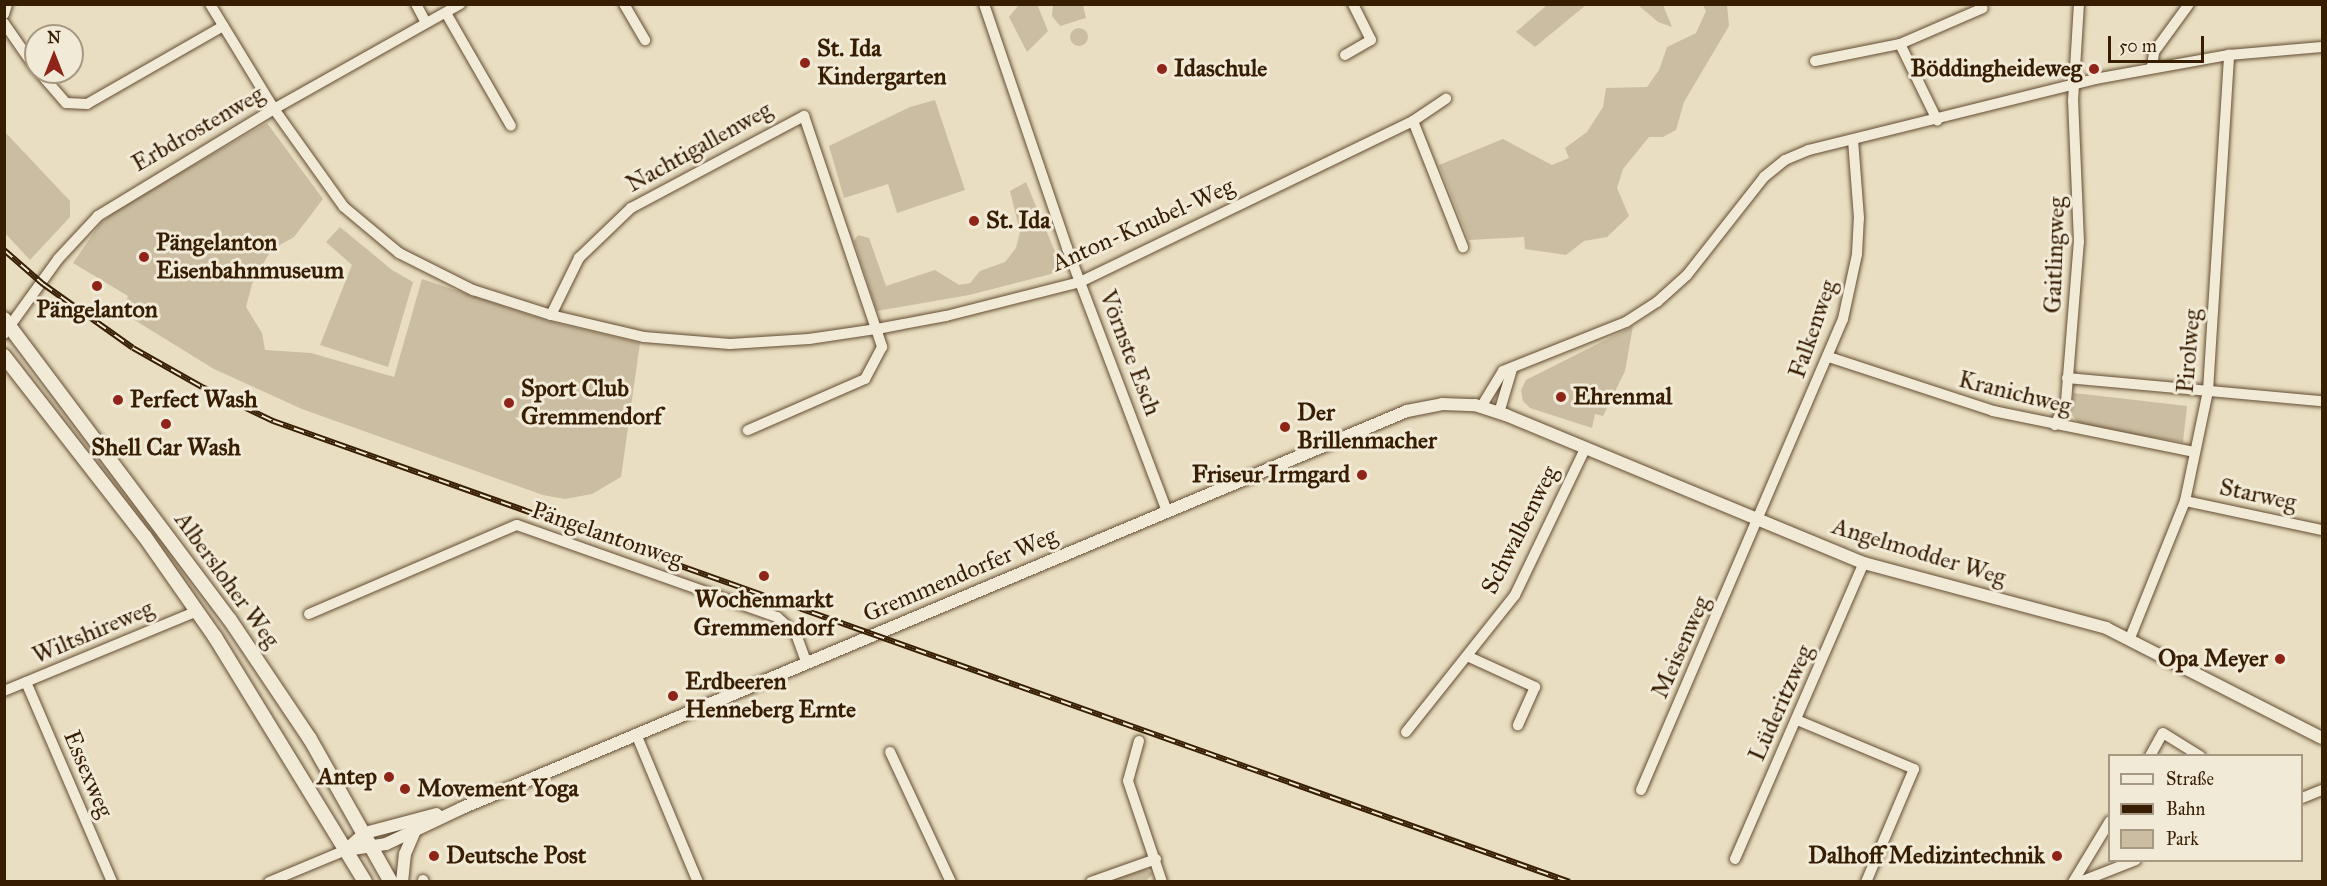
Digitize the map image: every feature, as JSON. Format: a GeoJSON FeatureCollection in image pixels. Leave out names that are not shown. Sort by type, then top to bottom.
{"type":"FeatureCollection","features":[{"type":"Feature","properties":{"kind":"main road","name":"Albersloher Weg"},"geometry":{"type":"LineString","coordinates":[[6,326],[230,620],[306,732],[391,882]]}},
{"type":"Feature","properties":{"kind":"main road","name":"Albersloher Weg"},"geometry":{"type":"LineString","coordinates":[[4,356],[145,537],[197,611],[279,737],[364,882]]}},
{"type":"Feature","properties":{"kind":"street"},"geometry":{"type":"LineString","coordinates":[[4,14],[7,4]]}},
{"type":"Feature","properties":{"kind":"street","name":"Anton-Knubel-Weg"},"geometry":{"type":"LineString","coordinates":[[210,4],[274,109],[344,207],[399,253],[473,290],[551,315],[644,337],[730,344],[809,339],[877,329],[1080,282],[1413,121],[1446,99]]}},
{"type":"Feature","properties":{"kind":"street"},"geometry":{"type":"LineString","coordinates":[[416,4],[426,22]]}},
{"type":"Feature","properties":{"kind":"street","name":"Erbdrostenweg"},"geometry":{"type":"LineString","coordinates":[[6,326],[58,259],[98,216],[274,109],[460,4]]}},
{"type":"Feature","properties":{"kind":"street"},"geometry":{"type":"LineString","coordinates":[[624,4],[645,40]]}},
{"type":"Feature","properties":{"kind":"street","name":"Vörnste Esch"},"geometry":{"type":"LineString","coordinates":[[984,4],[1080,282],[1167,511]]}},
{"type":"Feature","properties":{"kind":"street"},"geometry":{"type":"LineString","coordinates":[[1345,55],[1371,40],[1353,4]]}},
{"type":"Feature","properties":{"kind":"street","name":"Gaitlingweg"},"geometry":{"type":"LineString","coordinates":[[2055,425],[2066,402],[2079,242],[2074,83],[2079,4]]}},
{"type":"Feature","properties":{"kind":"street"},"geometry":{"type":"LineString","coordinates":[[2152,67],[2154,52],[2189,4]]}},
{"type":"Feature","properties":{"kind":"street"},"geometry":{"type":"LineString","coordinates":[[1815,61],[1900,44],[1983,8]]}},
{"type":"Feature","properties":{"kind":"street"},"geometry":{"type":"LineString","coordinates":[[446,13],[511,126]]}},
{"type":"Feature","properties":{"kind":"street"},"geometry":{"type":"LineString","coordinates":[[4,23],[24,51]]}},
{"type":"Feature","properties":{"kind":"street"},"geometry":{"type":"LineString","coordinates":[[49,84],[66,104],[87,104],[223,26]]}},
{"type":"Feature","properties":{"kind":"street"},"geometry":{"type":"LineString","coordinates":[[1900,44],[1937,120]]}},
{"type":"Feature","properties":{"kind":"street"},"geometry":{"type":"LineString","coordinates":[[1481,407],[1497,377],[1626,322],[1657,302],[1687,274],[1764,177],[1785,160],[1809,150],[1937,120],[2074,83],[2152,67],[2229,56],[2322,47]]}},
{"type":"Feature","properties":{"kind":"street","name":"Pirolweg"},"geometry":{"type":"LineString","coordinates":[[2130,638],[2185,501],[2208,391],[2229,56]]}},
{"type":"Feature","properties":{"kind":"street","name":"Nachtigallenweg"},"geometry":{"type":"LineString","coordinates":[[551,315],[579,258],[630,208],[804,116],[877,329]]}},
{"type":"Feature","properties":{"kind":"street"},"geometry":{"type":"LineString","coordinates":[[1413,121],[1463,247]]}},
{"type":"Feature","properties":{"kind":"street","name":"Falkenweg"},"geometry":{"type":"LineString","coordinates":[[1758,521],[1829,357],[1843,319],[1857,254],[1858,182],[1853,140]]}},
{"type":"Feature","properties":{"kind":"street"},"geometry":{"type":"LineString","coordinates":[[748,430],[865,379],[882,347],[877,329]]}},
{"type":"Feature","properties":{"kind":"street","name":"Kranichweg"},"geometry":{"type":"LineString","coordinates":[[1829,357],[1920,390],[2055,425],[2196,452]]}},
{"type":"Feature","properties":{"kind":"street"},"geometry":{"type":"LineString","coordinates":[[1499,412],[1512,369]]}},
{"type":"Feature","properties":{"kind":"street","name":"Kranichweg"},"geometry":{"type":"LineString","coordinates":[[2067,378],[2322,401]]}},
{"type":"Feature","properties":{"kind":"street","name":"Gremmendorfer Weg"},"geometry":{"type":"LineString","coordinates":[[346,850],[373,848],[415,831],[462,808],[806,662],[1407,411],[1442,404],[1481,407],[1499,412]]}},
{"type":"Feature","properties":{"kind":"street","name":"Angelmodder Weg"},"geometry":{"type":"LineString","coordinates":[[1499,412],[1864,563],[2072,617],[2130,638],[2322,738]]}},
{"type":"Feature","properties":{"kind":"street","name":"Schwalbenweg"},"geometry":{"type":"LineString","coordinates":[[1406,732],[1515,595],[1585,449]]}},
{"type":"Feature","properties":{"kind":"street","name":"Starweg"},"geometry":{"type":"LineString","coordinates":[[2185,501],[2322,530]]}},
{"type":"Feature","properties":{"kind":"street","name":"Meisenweg"},"geometry":{"type":"LineString","coordinates":[[1641,790],[1758,521]]}},
{"type":"Feature","properties":{"kind":"street","name":"Pängelantonweg"},"geometry":{"type":"LineString","coordinates":[[309,614],[517,525],[777,617],[796,634],[806,662]]}},
{"type":"Feature","properties":{"kind":"street","name":"Lüderitzweg"},"geometry":{"type":"LineString","coordinates":[[1735,859],[1864,563]]}},
{"type":"Feature","properties":{"kind":"street","name":"Wiltshireweg"},"geometry":{"type":"LineString","coordinates":[[4,691],[197,611]]}},
{"type":"Feature","properties":{"kind":"street"},"geometry":{"type":"LineString","coordinates":[[1467,656],[1535,687],[1518,725]]}},
{"type":"Feature","properties":{"kind":"street","name":"Essexweg"},"geometry":{"type":"LineString","coordinates":[[26,682],[111,882]]}},
{"type":"Feature","properties":{"kind":"street"},"geometry":{"type":"LineString","coordinates":[[1797,720],[1914,769],[1866,882]]}},
{"type":"Feature","properties":{"kind":"street"},"geometry":{"type":"LineString","coordinates":[[2151,754],[2163,733],[2197,754]]}},
{"type":"Feature","properties":{"kind":"street"},"geometry":{"type":"LineString","coordinates":[[636,734],[698,882]]}},
{"type":"Feature","properties":{"kind":"street"},"geometry":{"type":"LineString","coordinates":[[1139,741],[1128,782],[1162,882]]}},
{"type":"Feature","properties":{"kind":"street"},"geometry":{"type":"LineString","coordinates":[[890,752],[951,882]]}},
{"type":"Feature","properties":{"kind":"street"},"geometry":{"type":"LineString","coordinates":[[2303,797],[2322,790]]}},
{"type":"Feature","properties":{"kind":"street","name":"Gremmendorfer Weg"},"geometry":{"type":"LineString","coordinates":[[346,850],[365,833],[462,808]]}},
{"type":"Feature","properties":{"kind":"street"},"geometry":{"type":"LineString","coordinates":[[2073,882],[2108,823]]}},
{"type":"Feature","properties":{"kind":"street"},"geometry":{"type":"LineString","coordinates":[[402,882],[405,854],[415,831]]}},
{"type":"Feature","properties":{"kind":"street"},"geometry":{"type":"LineString","coordinates":[[269,882],[346,850]]}},
{"type":"Feature","properties":{"kind":"street"},"geometry":{"type":"LineString","coordinates":[[1091,882],[1156,859]]}},
{"type":"Feature","properties":{"kind":"street"},"geometry":{"type":"LineString","coordinates":[[2080,882],[2133,862]]}},
{"type":"Feature","properties":{"kind":"green space"},"geometry":{"type":"Polygon","coordinates":[[[1037,4],[1048,31],[1027,52],[1009,17],[1018,6],[1037,4]]]}},
{"type":"Feature","properties":{"kind":"green space"},"geometry":{"type":"Polygon","coordinates":[[[1053,5],[1083,5],[1086,18],[1060,26],[1052,16],[1053,5]]]}},
{"type":"Feature","properties":{"kind":"green space"},"geometry":{"type":"Polygon","coordinates":[[[1547,5],[1586,5],[1535,47],[1516,32],[1547,5]]]}},
{"type":"Feature","properties":{"kind":"green space"},"geometry":{"type":"Polygon","coordinates":[[[1638,5],[1663,5],[1672,27],[1658,22],[1638,5]]]}},
{"type":"Feature","properties":{"kind":"green space"},"geometry":{"type":"Polygon","coordinates":[[[1703,5],[1727,5],[1729,26],[1684,102],[1676,130],[1663,137],[1649,137],[1623,169],[1617,188],[1629,216],[1607,237],[1584,241],[1566,255],[1525,249],[1524,237],[1469,240],[1439,165],[1503,139],[1552,165],[1569,158],[1565,148],[1587,132],[1603,107],[1606,88],[1647,87],[1659,70],[1667,47],[1696,33],[1706,11],[1703,5]]]}},
{"type":"Feature","properties":{"kind":"green space"},"geometry":{"type":"Polygon","coordinates":[[[1079,28],[1085,31],[1088,37],[1085,43],[1079,46],[1073,43],[1070,37],[1073,31],[1079,28]]]}},
{"type":"Feature","properties":{"kind":"green space"},"geometry":{"type":"Polygon","coordinates":[[[935,100],[965,190],[897,213],[888,184],[844,198],[829,146],[910,107],[935,100]]]}},
{"type":"Feature","properties":{"kind":"green space"},"geometry":{"type":"Polygon","coordinates":[[[267,123],[323,199],[294,237],[271,250],[252,284],[246,307],[262,333],[265,350],[311,353],[394,377],[422,279],[548,321],[640,343],[621,477],[592,494],[565,499],[543,495],[302,409],[214,369],[123,313],[128,296],[73,263],[99,225],[117,209],[267,123]]]}},
{"type":"Feature","properties":{"kind":"green space"},"geometry":{"type":"Polygon","coordinates":[[[5,132],[70,201],[70,217],[30,260],[5,233],[5,132]]]}},
{"type":"Feature","properties":{"kind":"green space"},"geometry":{"type":"Polygon","coordinates":[[[1026,182],[1061,266],[1051,274],[969,295],[877,311],[854,241],[858,235],[869,238],[886,286],[935,270],[959,285],[970,283],[980,271],[1005,262],[1016,248],[1020,232],[1010,191],[1026,182]]]}},
{"type":"Feature","properties":{"kind":"green space"},"geometry":{"type":"Polygon","coordinates":[[[340,227],[392,270],[413,282],[388,367],[320,345],[352,265],[326,242],[340,227]]]}},
{"type":"Feature","properties":{"kind":"green space"},"geometry":{"type":"Polygon","coordinates":[[[1633,326],[1625,371],[1603,416],[1595,414],[1592,428],[1530,408],[1523,401],[1521,390],[1526,380],[1633,326]]]}},
{"type":"Feature","properties":{"kind":"green space"},"geometry":{"type":"Polygon","coordinates":[[[2074,393],[2187,406],[2183,442],[2081,426],[2070,413],[2074,393]]]}},
{"type":"Feature","properties":{"kind":"green space"},"geometry":{"type":"Polygon","coordinates":[[[1146,869],[1153,874],[1146,881],[1110,881],[1146,869]]]}},
{"type":"Feature","properties":{"kind":"railway"},"geometry":{"type":"LineString","coordinates":[[4,250],[43,284],[133,348],[202,387],[273,421],[1570,882]]}},
{"type":"Feature","properties":{"kind":"place","name":"St. Ida Kindergarten"},"geometry":{"type":"Point","coordinates":[805,63]}},
{"type":"Feature","properties":{"kind":"place","name":"Idaschule"},"geometry":{"type":"Point","coordinates":[1162,69]}},
{"type":"Feature","properties":{"kind":"place","name":"Böddingheideweg"},"geometry":{"type":"Point","coordinates":[2094,69]}},
{"type":"Feature","properties":{"kind":"place","name":"St. Ida"},"geometry":{"type":"Point","coordinates":[974,221]}},
{"type":"Feature","properties":{"kind":"place","name":"Pängelanton Eisenbahnmuseum"},"geometry":{"type":"Point","coordinates":[144,257]}},
{"type":"Feature","properties":{"kind":"place","name":"Pängelanton"},"geometry":{"type":"Point","coordinates":[97,286]}},
{"type":"Feature","properties":{"kind":"place","name":"Ehrenmal"},"geometry":{"type":"Point","coordinates":[1561,397]}},
{"type":"Feature","properties":{"kind":"place","name":"Perfect Wash"},"geometry":{"type":"Point","coordinates":[118,400]}},
{"type":"Feature","properties":{"kind":"place","name":"Sport Club Gremmendorf"},"geometry":{"type":"Point","coordinates":[509,403]}},
{"type":"Feature","properties":{"kind":"place","name":"Shell Car Wash"},"geometry":{"type":"Point","coordinates":[166,424]}},
{"type":"Feature","properties":{"kind":"place","name":"Der Brillenmacher"},"geometry":{"type":"Point","coordinates":[1285,427]}},
{"type":"Feature","properties":{"kind":"place","name":"Friseur Irmgard"},"geometry":{"type":"Point","coordinates":[1362,475]}},
{"type":"Feature","properties":{"kind":"place","name":"Wochenmarkt Gremmendorf"},"geometry":{"type":"Point","coordinates":[764,576]}},
{"type":"Feature","properties":{"kind":"place","name":"Opa Meyer"},"geometry":{"type":"Point","coordinates":[2280,659]}},
{"type":"Feature","properties":{"kind":"place","name":"Erdbeeren Henneberg Ernte"},"geometry":{"type":"Point","coordinates":[673,696]}},
{"type":"Feature","properties":{"kind":"place","name":"Antep"},"geometry":{"type":"Point","coordinates":[389,777]}},
{"type":"Feature","properties":{"kind":"place","name":"Movement Yoga"},"geometry":{"type":"Point","coordinates":[405,789]}},
{"type":"Feature","properties":{"kind":"place","name":"Deutsche Post"},"geometry":{"type":"Point","coordinates":[434,856]}},
{"type":"Feature","properties":{"kind":"place","name":"Dalhoff Medizintechnik"},"geometry":{"type":"Point","coordinates":[2057,856]}}]}
